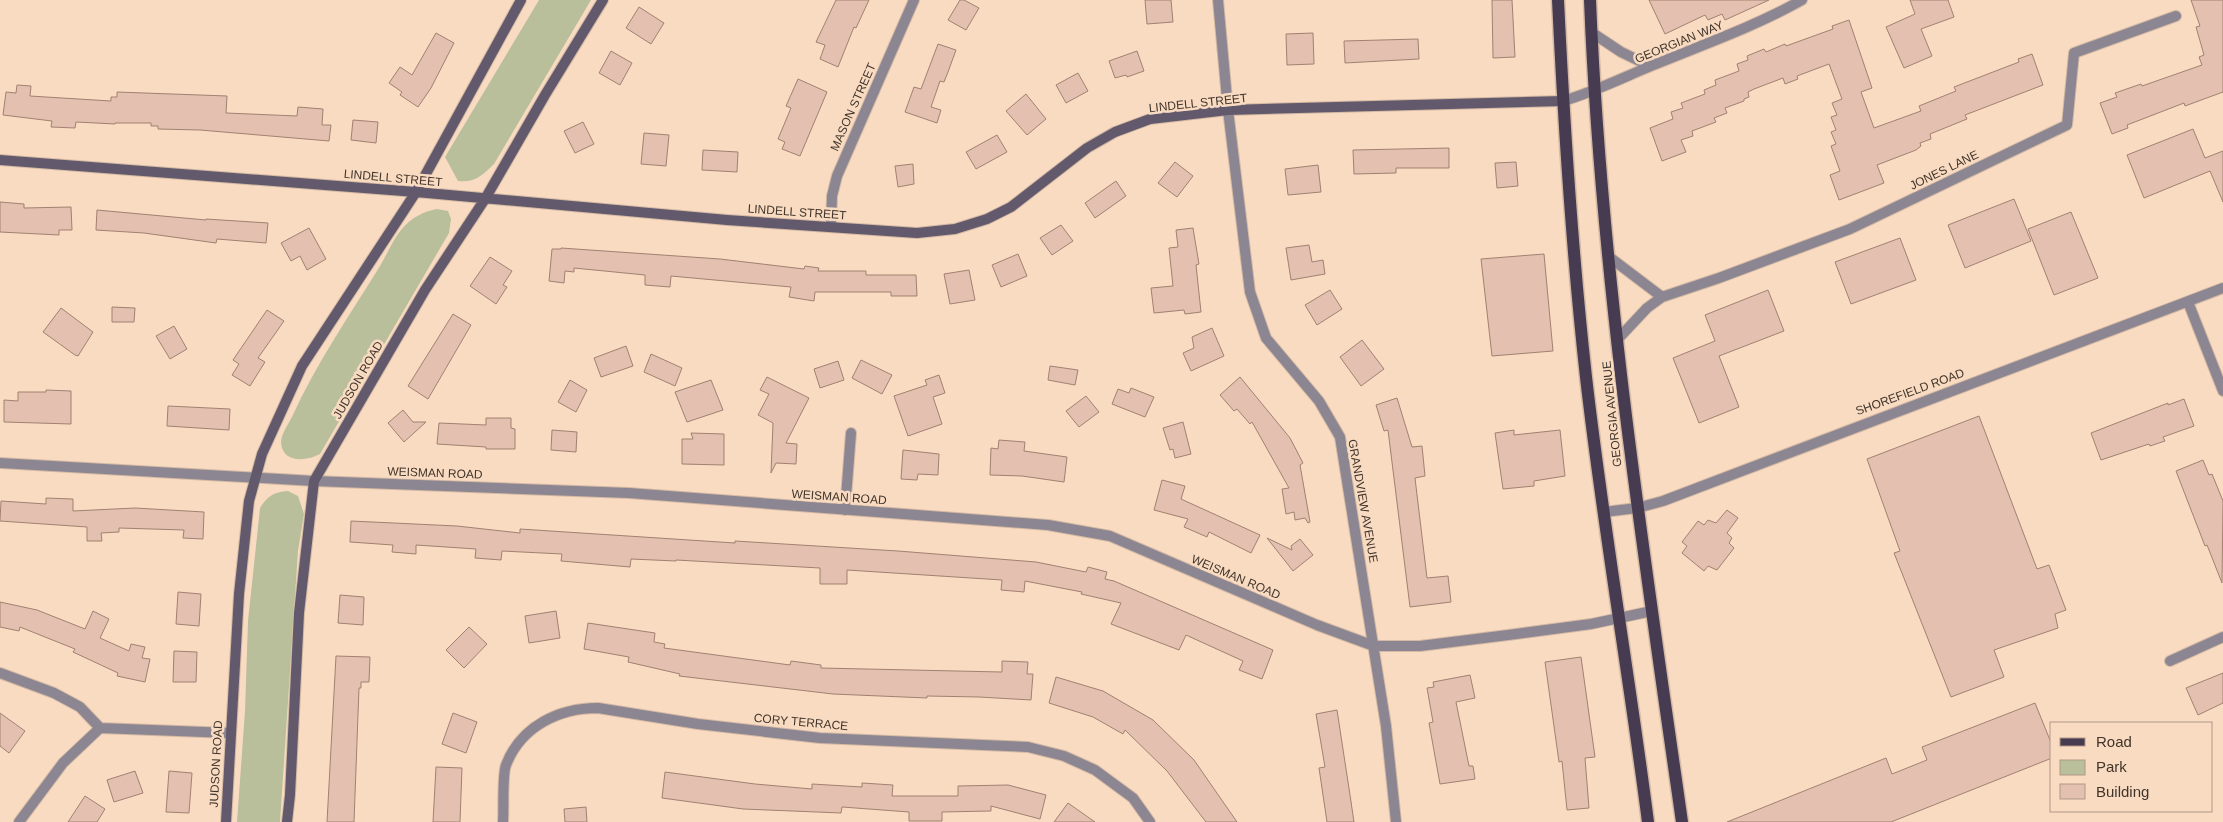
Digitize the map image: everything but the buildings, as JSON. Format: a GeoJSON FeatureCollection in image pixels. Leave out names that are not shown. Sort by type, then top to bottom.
{"type":"FeatureCollection","features":[{"type":"Feature","properties":{"kind":"main road","name":"GEORGIA AVENUE"},"geometry":{"type":"LineString","coordinates":[[1558,0],[1562,101],[1586,375],[1648,822]]}},
{"type":"Feature","properties":{"kind":"main road","name":"GEORGIA AVENUE"},"geometry":{"type":"LineString","coordinates":[[1590,0],[1593,92],[1617,340],[1637,508],[1682,822]]}},
{"type":"Feature","properties":{"kind":"street","name":"JUDSON ROAD"},"geometry":{"type":"LineString","coordinates":[[226,822],[240,584],[249,501],[262,454],[302,366],[416,192],[521,0]]}},
{"type":"Feature","properties":{"kind":"street","name":"JUDSON ROAD"},"geometry":{"type":"LineString","coordinates":[[287,822],[299,613],[314,481],[424,290],[485,199],[603,0]]}},
{"type":"Feature","properties":{"kind":"street","name":"MASON STREET"},"geometry":{"type":"LineString","coordinates":[[831,227],[832,196],[837,176],[914,0]]}},
{"type":"Feature","properties":{"kind":"street","name":"GRANDVIEW AVENUE"},"geometry":{"type":"LineString","coordinates":[[1218,0],[1228,110],[1250,292],[1266,338],[1319,401],[1340,437],[1386,726],[1396,822]]}},
{"type":"Feature","properties":{"kind":"street","name":"GEORGIAN WAY"},"geometry":{"type":"LineString","coordinates":[[1562,101],[1593,92],[1650,66],[1766,20],[1802,0]]}},
{"type":"Feature","properties":{"kind":"street","name":"JONES LANE"},"geometry":{"type":"LineString","coordinates":[[1617,340],[1647,308],[1662,297],[1719,278],[1850,229],[2067,125],[2074,53],[2176,16]]}},
{"type":"Feature","properties":{"kind":"street"},"geometry":{"type":"LineString","coordinates":[[1591,32],[1621,52],[1650,66]]}},
{"type":"Feature","properties":{"kind":"street","name":"LINDELL STREET"},"geometry":{"type":"LineString","coordinates":[[0,160],[416,192],[831,227],[917,232],[955,229],[987,219],[1011,207],[1087,148],[1115,132],[1150,119],[1228,110],[1562,101]]}},
{"type":"Feature","properties":{"kind":"street"},"geometry":{"type":"LineString","coordinates":[[1608,256],[1662,297]]}},
{"type":"Feature","properties":{"kind":"street","name":"SHOREFIELD ROAD"},"geometry":{"type":"LineString","coordinates":[[1604,512],[1637,508],[1663,500],[2223,288]]}},
{"type":"Feature","properties":{"kind":"street"},"geometry":{"type":"LineString","coordinates":[[2188,302],[2223,390]]}},
{"type":"Feature","properties":{"kind":"street"},"geometry":{"type":"LineString","coordinates":[[845,510],[851,433]]}},
{"type":"Feature","properties":{"kind":"street","name":"WEISMAN ROAD"},"geometry":{"type":"LineString","coordinates":[[0,462],[314,481],[629,493],[1048,525],[1110,536],[1317,625],[1374,646],[1420,646],[1572,626],[1652,611]]}},
{"type":"Feature","properties":{"kind":"street"},"geometry":{"type":"LineString","coordinates":[[2170,661],[2223,637]]}},
{"type":"Feature","properties":{"kind":"street"},"geometry":{"type":"LineString","coordinates":[[0,672],[54,693],[80,708],[100,728],[230,733]]}},
{"type":"Feature","properties":{"kind":"street","name":"CORY TERRACE"},"geometry":{"type":"LineString","coordinates":[[503,822],[505,766],[518,743],[531,730],[554,715],[582,708],[598,708],[698,724],[820,738],[1028,747],[1064,756],[1095,770],[1132,798],[1150,822]]}},
{"type":"Feature","properties":{"kind":"street"},"geometry":{"type":"LineString","coordinates":[[19,822],[62,763],[100,728]]}},
{"type":"Feature","properties":{"kind":"green space"},"geometry":{"type":"Polygon","coordinates":[[[539,0],[591,0],[494,164],[486,172],[474,179],[458,181],[445,157],[539,0]]]}},
{"type":"Feature","properties":{"kind":"green space"},"geometry":{"type":"Polygon","coordinates":[[[437,209],[448,211],[451,219],[449,233],[320,454],[302,459],[290,457],[282,449],[282,436],[322,359],[401,230],[417,216],[437,209]]]}},
{"type":"Feature","properties":{"kind":"green space"},"geometry":{"type":"Polygon","coordinates":[[[288,491],[298,496],[304,514],[298,551],[280,822],[237,822],[245,711],[248,621],[260,508],[271,495],[288,491]]]}}]}
